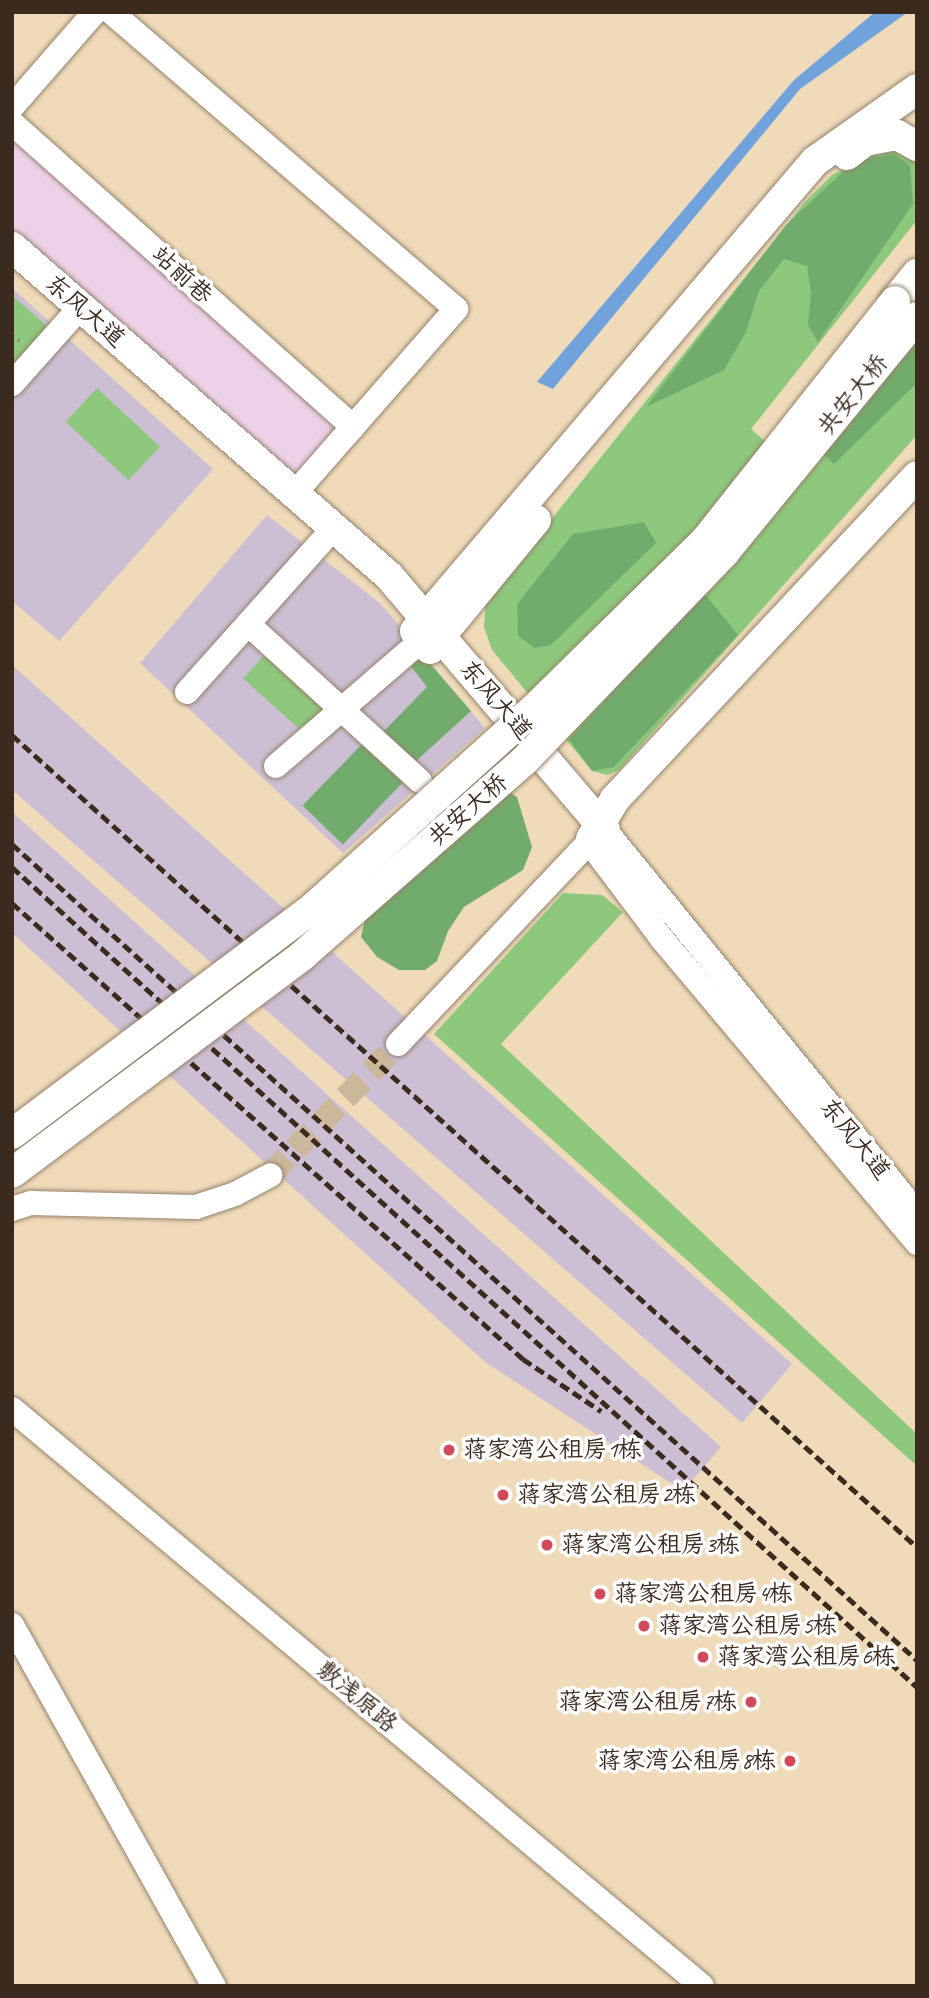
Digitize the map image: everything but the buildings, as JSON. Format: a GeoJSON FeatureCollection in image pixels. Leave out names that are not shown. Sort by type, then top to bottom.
{"type":"FeatureCollection","features":[{"type":"Feature","properties":{"kind":"main road"},"geometry":{"type":"LineString","coordinates":[[427,635],[815,161],[917,89]]}},
{"type":"Feature","properties":{"kind":"main road"},"geometry":{"type":"LineString","coordinates":[[427,635],[818,177],[865,141],[897,135],[917,146]]}},
{"type":"Feature","properties":{"kind":"main road","name":"东风大道"},"geometry":{"type":"LineString","coordinates":[[12,247],[388,576],[427,635]]}},
{"type":"Feature","properties":{"kind":"main road"},"geometry":{"type":"LineString","coordinates":[[12,268],[381,591],[427,635],[598,832]]}},
{"type":"Feature","properties":{"kind":"main road"},"geometry":{"type":"LineString","coordinates":[[909,312],[917,274]]}},
{"type":"Feature","properties":{"kind":"main road","name":"共安大桥"},"geometry":{"type":"LineString","coordinates":[[12,1134],[314,907],[534,709],[705,541],[909,312]]}},
{"type":"Feature","properties":{"kind":"main road","name":"共安大桥"},"geometry":{"type":"LineString","coordinates":[[12,1173],[303,956],[524,761],[724,554],[909,312]]}},
{"type":"Feature","properties":{"kind":"main road"},"geometry":{"type":"LineString","coordinates":[[598,832],[615,799],[917,476]]}},
{"type":"Feature","properties":{"kind":"main road"},"geometry":{"type":"LineString","coordinates":[[598,832],[626,813],[917,498]]}},
{"type":"Feature","properties":{"kind":"street"},"geometry":{"type":"LineString","coordinates":[[12,107],[95,12]]}},
{"type":"Feature","properties":{"kind":"street"},"geometry":{"type":"LineString","coordinates":[[111,12],[456,309],[294,494]]}},
{"type":"Feature","properties":{"kind":"street","name":"站前巷"},"geometry":{"type":"LineString","coordinates":[[12,123],[352,427]]}},
{"type":"Feature","properties":{"kind":"street"},"geometry":{"type":"LineString","coordinates":[[12,384],[70,319]]}},
{"type":"Feature","properties":{"kind":"street"},"geometry":{"type":"LineString","coordinates":[[187,692],[323,540]]}},
{"type":"Feature","properties":{"kind":"street"},"geometry":{"type":"LineString","coordinates":[[248,624],[420,781]]}},
{"type":"Feature","properties":{"kind":"street"},"geometry":{"type":"LineString","coordinates":[[276,766],[427,635]]}},
{"type":"Feature","properties":{"kind":"street"},"geometry":{"type":"LineString","coordinates":[[398,1044],[598,832]]}},
{"type":"Feature","properties":{"kind":"street","name":"东风大道"},"geometry":{"type":"LineString","coordinates":[[598,832],[917,1213]]}},
{"type":"Feature","properties":{"kind":"street","name":"东风大道"},"geometry":{"type":"LineString","coordinates":[[598,832],[662,939],[917,1243]]}},
{"type":"Feature","properties":{"kind":"street"},"geometry":{"type":"LineString","coordinates":[[12,1209],[31,1203],[196,1207],[235,1194],[270,1175]]}},
{"type":"Feature","properties":{"kind":"street","name":"敷浅原路"},"geometry":{"type":"LineString","coordinates":[[12,1409],[702,1986]]}},
{"type":"Feature","properties":{"kind":"street"},"geometry":{"type":"LineString","coordinates":[[12,1625],[214,1986]]}},
{"type":"Feature","properties":{"kind":"shaded area"},"geometry":{"type":"Polygon","coordinates":[[[12,132],[343,419],[287,484],[12,245],[12,132]]]}},
{"type":"Feature","properties":{"kind":"shaded area"},"geometry":{"type":"Polygon","coordinates":[[[12,288],[213,469],[59,641],[12,601],[12,288]]]}},
{"type":"Feature","properties":{"kind":"shaded area"},"geometry":{"type":"Polygon","coordinates":[[[267,515],[381,604],[485,728],[343,853],[140,663],[267,515]]]}},
{"type":"Feature","properties":{"kind":"shaded area"},"geometry":{"type":"Polygon","coordinates":[[[12,665],[792,1364],[742,1423],[12,790],[12,665]]]}},
{"type":"Feature","properties":{"kind":"shaded area"},"geometry":{"type":"Polygon","coordinates":[[[12,812],[721,1447],[683,1491],[485,1362],[12,933],[12,812]]]}},
{"type":"Feature","properties":{"kind":"green space"},"geometry":{"type":"Polygon","coordinates":[[[897,149],[917,161],[917,220],[751,429],[801,473],[917,324],[917,435],[619,770],[608,775],[592,771],[492,650],[484,627],[486,601],[805,202],[832,175],[879,150],[897,149]]]}},
{"type":"Feature","properties":{"kind":"green space"},"geometry":{"type":"Polygon","coordinates":[[[894,154],[910,166],[913,204],[818,342],[808,325],[811,293],[807,266],[784,259],[759,291],[746,332],[724,370],[646,407],[786,225],[845,170],[870,158],[894,154]]]}},
{"type":"Feature","properties":{"kind":"green space"},"geometry":{"type":"Polygon","coordinates":[[[12,295],[49,328],[12,369],[12,295]]]}},
{"type":"Feature","properties":{"kind":"green space"},"geometry":{"type":"Polygon","coordinates":[[[917,332],[917,383],[834,464],[822,453],[917,332]]]}},
{"type":"Feature","properties":{"kind":"green space"},"geometry":{"type":"Polygon","coordinates":[[[97,388],[160,447],[129,480],[66,422],[97,388]]]}},
{"type":"Feature","properties":{"kind":"green space"},"geometry":{"type":"Polygon","coordinates":[[[644,522],[656,543],[551,645],[535,648],[518,636],[517,604],[573,534],[644,522]]]}},
{"type":"Feature","properties":{"kind":"green space"},"geometry":{"type":"Polygon","coordinates":[[[705,594],[738,635],[614,767],[592,771],[569,739],[705,594]]]}},
{"type":"Feature","properties":{"kind":"green space"},"geometry":{"type":"Polygon","coordinates":[[[418,650],[471,711],[416,761],[382,733],[427,687],[406,660],[418,650]]]}},
{"type":"Feature","properties":{"kind":"green space"},"geometry":{"type":"Polygon","coordinates":[[[268,651],[330,707],[305,734],[243,678],[268,651]]]}},
{"type":"Feature","properties":{"kind":"green space"},"geometry":{"type":"Polygon","coordinates":[[[363,743],[403,782],[343,844],[303,806],[363,743]]]}},
{"type":"Feature","properties":{"kind":"green space"},"geometry":{"type":"Polygon","coordinates":[[[507,791],[517,797],[532,847],[523,870],[464,907],[448,931],[437,961],[425,970],[399,970],[377,957],[361,937],[366,914],[507,791]]]}},
{"type":"Feature","properties":{"kind":"green space"},"geometry":{"type":"Polygon","coordinates":[[[563,893],[602,895],[623,912],[501,1044],[917,1434],[917,1466],[434,1034],[563,893]]]}},
{"type":"Feature","properties":{"kind":"water"},"geometry":{"type":"Polygon","coordinates":[[[875,12],[908,12],[800,89],[553,389],[537,382],[794,80],[875,12]]]}},
{"type":"Feature","properties":{"kind":"tunnel"},"geometry":{"type":"LineString","coordinates":[[270,1175],[398,1044]]}},
{"type":"Feature","properties":{"kind":"railway"},"geometry":{"type":"LineString","coordinates":[[12,735],[917,1547]]}},
{"type":"Feature","properties":{"kind":"railway"},"geometry":{"type":"LineString","coordinates":[[12,844],[917,1660]]}},
{"type":"Feature","properties":{"kind":"railway"},"geometry":{"type":"LineString","coordinates":[[12,867],[917,1687]]}},
{"type":"Feature","properties":{"kind":"railway"},"geometry":{"type":"LineString","coordinates":[[12,903],[523,1359],[601,1411]]}},
{"type":"Feature","properties":{"kind":"place","name":"蒋家湾公租房1栋"},"geometry":{"type":"Point","coordinates":[449,1450]}},
{"type":"Feature","properties":{"kind":"place","name":"蒋家湾公租房2栋"},"geometry":{"type":"Point","coordinates":[503,1495]}},
{"type":"Feature","properties":{"kind":"place","name":"蒋家湾公租房3栋"},"geometry":{"type":"Point","coordinates":[547,1545]}},
{"type":"Feature","properties":{"kind":"place","name":"蒋家湾公租房4栋"},"geometry":{"type":"Point","coordinates":[600,1594]}},
{"type":"Feature","properties":{"kind":"place","name":"蒋家湾公租房5栋"},"geometry":{"type":"Point","coordinates":[644,1626]}},
{"type":"Feature","properties":{"kind":"place","name":"蒋家湾公租房6栋"},"geometry":{"type":"Point","coordinates":[703,1657]}},
{"type":"Feature","properties":{"kind":"place","name":"蒋家湾公租房7栋"},"geometry":{"type":"Point","coordinates":[751,1702]}},
{"type":"Feature","properties":{"kind":"place","name":"蒋家湾公租房8栋"},"geometry":{"type":"Point","coordinates":[790,1761]}}]}
